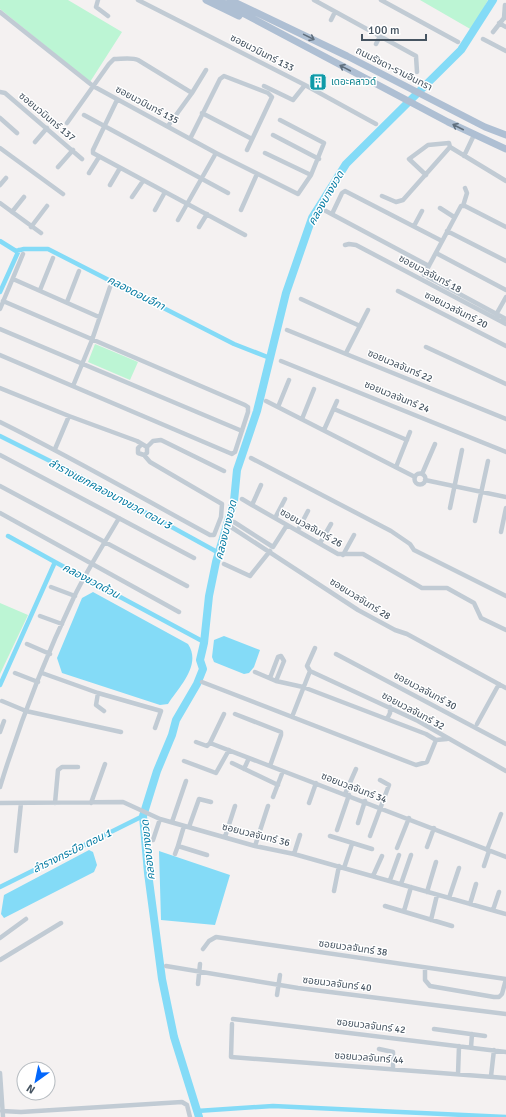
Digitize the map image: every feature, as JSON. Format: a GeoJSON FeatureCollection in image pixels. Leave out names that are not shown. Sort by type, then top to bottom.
{"type":"FeatureCollection","features":[{"type":"Feature","properties":{"kind":"main road"},"geometry":{"type":"LineString","coordinates":[[206,0],[276,32]]}},
{"type":"Feature","properties":{"kind":"main road"},"geometry":{"type":"LineString","coordinates":[[218,0],[417,106],[474,135],[506,148]]}},
{"type":"Feature","properties":{"kind":"main road","name":"ถนนรัชดา-รามอินทรา"},"geometry":{"type":"LineString","coordinates":[[230,0],[274,20],[485,127],[506,135]]}},
{"type":"Feature","properties":{"kind":"main road","name":"ถนนรัชดา-รามอินทรา"},"geometry":{"type":"LineString","coordinates":[[240,0],[274,20]]}},
{"type":"Feature","properties":{"kind":"street"},"geometry":{"type":"LineString","coordinates":[[98,0],[96,7],[108,16]]}},
{"type":"Feature","properties":{"kind":"street","name":"ซอยนวมินทร์ 133"},"geometry":{"type":"LineString","coordinates":[[138,0],[304,85],[376,124]]}},
{"type":"Feature","properties":{"kind":"street"},"geometry":{"type":"LineString","coordinates":[[314,0],[416,56],[417,72]]}},
{"type":"Feature","properties":{"kind":"street"},"geometry":{"type":"LineString","coordinates":[[381,0],[458,42]]}},
{"type":"Feature","properties":{"kind":"street"},"geometry":{"type":"LineString","coordinates":[[493,32],[499,23],[505,18],[505,5]]}},
{"type":"Feature","properties":{"kind":"street","name":"ซอยนวมินทร์ 135"},"geometry":{"type":"LineString","coordinates":[[0,12],[93,86],[256,174],[298,194],[311,175]]}},
{"type":"Feature","properties":{"kind":"street"},"geometry":{"type":"LineString","coordinates":[[330,20],[335,12]]}},
{"type":"Feature","properties":{"kind":"street"},"geometry":{"type":"LineString","coordinates":[[499,23],[506,27]]}},
{"type":"Feature","properties":{"kind":"street"},"geometry":{"type":"LineString","coordinates":[[376,44],[380,36]]}},
{"type":"Feature","properties":{"kind":"street"},"geometry":{"type":"LineString","coordinates":[[484,39],[506,51]]}},
{"type":"Feature","properties":{"kind":"street"},"geometry":{"type":"LineString","coordinates":[[67,123],[112,60],[134,58],[192,93]]}},
{"type":"Feature","properties":{"kind":"street"},"geometry":{"type":"LineString","coordinates":[[168,126],[192,93],[206,70]]}},
{"type":"Feature","properties":{"kind":"street"},"geometry":{"type":"LineString","coordinates":[[190,139],[202,113],[223,76],[268,93],[273,99],[247,150]]}},
{"type":"Feature","properties":{"kind":"street"},"geometry":{"type":"LineString","coordinates":[[264,86],[293,100],[304,85]]}},
{"type":"Feature","properties":{"kind":"street","name":"ซอยนวมินทร์ 137"},"geometry":{"type":"LineString","coordinates":[[0,92],[5,93],[82,159]]}},
{"type":"Feature","properties":{"kind":"street"},"geometry":{"type":"LineString","coordinates":[[117,100],[93,150],[93,153],[245,235]]}},
{"type":"Feature","properties":{"kind":"street"},"geometry":{"type":"LineString","coordinates":[[202,113],[252,139]]}},
{"type":"Feature","properties":{"kind":"street"},"geometry":{"type":"LineString","coordinates":[[84,115],[228,193]]}},
{"type":"Feature","properties":{"kind":"street"},"geometry":{"type":"LineString","coordinates":[[0,118],[16,133]]}},
{"type":"Feature","properties":{"kind":"street"},"geometry":{"type":"LineString","coordinates":[[265,153],[311,175],[319,159],[324,147],[323,142],[280,120]]}},
{"type":"Feature","properties":{"kind":"street"},"geometry":{"type":"LineString","coordinates":[[35,142],[47,128]]}},
{"type":"Feature","properties":{"kind":"street"},"geometry":{"type":"LineString","coordinates":[[272,135],[319,159]]}},
{"type":"Feature","properties":{"kind":"street"},"geometry":{"type":"LineString","coordinates":[[464,156],[474,135]]}},
{"type":"Feature","properties":{"kind":"street"},"geometry":{"type":"LineString","coordinates":[[426,174],[410,161],[410,158],[428,145],[449,143],[450,147],[506,182]]}},
{"type":"Feature","properties":{"kind":"street"},"geometry":{"type":"LineString","coordinates":[[382,196],[396,202],[403,200],[450,147]]}},
{"type":"Feature","properties":{"kind":"street"},"geometry":{"type":"LineString","coordinates":[[0,148],[63,194]]}},
{"type":"Feature","properties":{"kind":"street"},"geometry":{"type":"LineString","coordinates":[[58,167],[73,150]]}},
{"type":"Feature","properties":{"kind":"street"},"geometry":{"type":"LineString","coordinates":[[178,220],[216,153]]}},
{"type":"Feature","properties":{"kind":"street"},"geometry":{"type":"LineString","coordinates":[[89,173],[99,156]]}},
{"type":"Feature","properties":{"kind":"street"},"geometry":{"type":"LineString","coordinates":[[110,185],[120,168]]}},
{"type":"Feature","properties":{"kind":"street"},"geometry":{"type":"LineString","coordinates":[[241,210],[256,174]]}},
{"type":"Feature","properties":{"kind":"street"},"geometry":{"type":"LineString","coordinates":[[0,185],[6,178]]}},
{"type":"Feature","properties":{"kind":"street"},"geometry":{"type":"LineString","coordinates":[[132,197],[142,180]]}},
{"type":"Feature","properties":{"kind":"street"},"geometry":{"type":"LineString","coordinates":[[465,188],[467,193],[463,206],[454,217],[429,266],[426,276],[469,302],[506,319]]}},
{"type":"Feature","properties":{"kind":"street"},"geometry":{"type":"LineString","coordinates":[[332,214],[342,192],[345,191],[442,241]]}},
{"type":"Feature","properties":{"kind":"street"},"geometry":{"type":"LineString","coordinates":[[155,210],[165,192]]}},
{"type":"Feature","properties":{"kind":"street"},"geometry":{"type":"LineString","coordinates":[[12,212],[24,197]]}},
{"type":"Feature","properties":{"kind":"street"},"geometry":{"type":"LineString","coordinates":[[0,203],[40,233]]}},
{"type":"Feature","properties":{"kind":"street"},"geometry":{"type":"LineString","coordinates":[[31,227],[47,206]]}},
{"type":"Feature","properties":{"kind":"street"},"geometry":{"type":"LineString","coordinates":[[463,206],[506,228]]}},
{"type":"Feature","properties":{"kind":"street"},"geometry":{"type":"LineString","coordinates":[[440,208],[454,217]]}},
{"type":"Feature","properties":{"kind":"street"},"geometry":{"type":"LineString","coordinates":[[324,210],[429,266]]}},
{"type":"Feature","properties":{"kind":"street"},"geometry":{"type":"LineString","coordinates":[[414,226],[422,211]]}},
{"type":"Feature","properties":{"kind":"street"},"geometry":{"type":"LineString","coordinates":[[199,228],[207,214]]}},
{"type":"Feature","properties":{"kind":"street"},"geometry":{"type":"LineString","coordinates":[[447,231],[506,261]]}},
{"type":"Feature","properties":{"kind":"street","name":"ซอยนวลจันทร์ 18"},"geometry":{"type":"LineString","coordinates":[[345,246],[349,244],[356,245],[469,302],[506,324]]}},
{"type":"Feature","properties":{"kind":"street"},"geometry":{"type":"LineString","coordinates":[[436,253],[506,290]]}},
{"type":"Feature","properties":{"kind":"street"},"geometry":{"type":"LineString","coordinates":[[0,309],[23,254]]}},
{"type":"Feature","properties":{"kind":"street"},"geometry":{"type":"LineString","coordinates":[[40,290],[53,258]]}},
{"type":"Feature","properties":{"kind":"street"},"geometry":{"type":"LineString","coordinates":[[67,302],[79,271]]}},
{"type":"Feature","properties":{"kind":"street"},"geometry":{"type":"LineString","coordinates":[[13,279],[99,317]]}},
{"type":"Feature","properties":{"kind":"street"},"geometry":{"type":"LineString","coordinates":[[73,386],[92,340],[110,287]]}},
{"type":"Feature","properties":{"kind":"street","name":"ซอยนวลจันทร์ 20"},"geometry":{"type":"LineString","coordinates":[[398,291],[506,346]]}},
{"type":"Feature","properties":{"kind":"street"},"geometry":{"type":"LineString","coordinates":[[497,314],[506,297]]}},
{"type":"Feature","properties":{"kind":"street"},"geometry":{"type":"LineString","coordinates":[[301,299],[360,326]]}},
{"type":"Feature","properties":{"kind":"street"},"geometry":{"type":"LineString","coordinates":[[0,355],[232,454],[235,452],[248,412],[248,407],[245,405],[3,301]]}},
{"type":"Feature","properties":{"kind":"street"},"geometry":{"type":"LineString","coordinates":[[346,353],[368,310]]}},
{"type":"Feature","properties":{"kind":"street"},"geometry":{"type":"LineString","coordinates":[[0,329],[242,431]]}},
{"type":"Feature","properties":{"kind":"street","name":"ซอยนวลจันทร์ 22"},"geometry":{"type":"LineString","coordinates":[[288,330],[506,419]]}},
{"type":"Feature","properties":{"kind":"street"},"geometry":{"type":"LineString","coordinates":[[426,347],[506,384]]}},
{"type":"Feature","properties":{"kind":"street","name":"ซอยนวลจันทร์ 24"},"geometry":{"type":"LineString","coordinates":[[281,360],[506,452]]}},
{"type":"Feature","properties":{"kind":"street"},"geometry":{"type":"LineString","coordinates":[[278,407],[289,380]]}},
{"type":"Feature","properties":{"kind":"street"},"geometry":{"type":"LineString","coordinates":[[0,388],[137,441],[141,445],[147,447]]}},
{"type":"Feature","properties":{"kind":"street"},"geometry":{"type":"LineString","coordinates":[[302,419],[314,389]]}},
{"type":"Feature","properties":{"kind":"street"},"geometry":{"type":"LineString","coordinates":[[266,401],[415,477]]}},
{"type":"Feature","properties":{"kind":"street"},"geometry":{"type":"LineString","coordinates":[[324,430],[337,401]]}},
{"type":"Feature","properties":{"kind":"street"},"geometry":{"type":"LineString","coordinates":[[334,409],[407,440]]}},
{"type":"Feature","properties":{"kind":"street"},"geometry":{"type":"LineString","coordinates":[[55,449],[70,416]]}},
{"type":"Feature","properties":{"kind":"street"},"geometry":{"type":"LineString","coordinates":[[0,422],[55,449],[204,532],[214,535],[221,517],[222,504],[150,462],[144,455],[138,452],[138,448],[141,445]]}},
{"type":"Feature","properties":{"kind":"street"},"geometry":{"type":"LineString","coordinates":[[396,467],[410,432]]}},
{"type":"Feature","properties":{"kind":"street"},"geometry":{"type":"LineString","coordinates":[[144,455],[148,453],[147,447],[152,441],[161,440],[224,471]]}},
{"type":"Feature","properties":{"kind":"street"},"geometry":{"type":"LineString","coordinates":[[425,480],[422,474],[434,444]]}},
{"type":"Feature","properties":{"kind":"street"},"geometry":{"type":"LineString","coordinates":[[450,508],[462,450]]}},
{"type":"Feature","properties":{"kind":"street"},"geometry":{"type":"LineString","coordinates":[[0,456],[194,558]]}},
{"type":"Feature","properties":{"kind":"street"},"geometry":{"type":"LineString","coordinates":[[251,458],[391,531],[410,544],[414,550],[506,596]]}},
{"type":"Feature","properties":{"kind":"street"},"geometry":{"type":"LineString","coordinates":[[475,521],[488,461]]}},
{"type":"Feature","properties":{"kind":"street"},"geometry":{"type":"LineString","coordinates":[[415,477],[418,474],[422,474]]}},
{"type":"Feature","properties":{"kind":"street"},"geometry":{"type":"LineString","coordinates":[[415,477],[415,482],[418,484],[422,484],[425,480]]}},
{"type":"Feature","properties":{"kind":"street"},"geometry":{"type":"LineString","coordinates":[[425,480],[506,497]]}},
{"type":"Feature","properties":{"kind":"street"},"geometry":{"type":"LineString","coordinates":[[252,505],[261,485]]}},
{"type":"Feature","properties":{"kind":"street"},"geometry":{"type":"LineString","coordinates":[[0,486],[187,586]]}},
{"type":"Feature","properties":{"kind":"street"},"geometry":{"type":"LineString","coordinates":[[275,518],[285,498]]}},
{"type":"Feature","properties":{"kind":"street","name":"ซอยนวลจันทร์ 26"},"geometry":{"type":"LineString","coordinates":[[242,499],[338,554],[363,554],[422,588],[447,588],[474,603],[481,618],[506,630]]}},
{"type":"Feature","properties":{"kind":"street"},"geometry":{"type":"LineString","coordinates":[[501,532],[506,508]]}},
{"type":"Feature","properties":{"kind":"street"},"geometry":{"type":"LineString","coordinates":[[298,530],[308,511]]}},
{"type":"Feature","properties":{"kind":"street"},"geometry":{"type":"LineString","coordinates":[[0,513],[179,612]]}},
{"type":"Feature","properties":{"kind":"street"},"geometry":{"type":"LineString","coordinates":[[0,787],[26,711],[62,624],[75,596],[118,518]]}},
{"type":"Feature","properties":{"kind":"street"},"geometry":{"type":"LineString","coordinates":[[234,522],[273,547],[287,525]]}},
{"type":"Feature","properties":{"kind":"street"},"geometry":{"type":"LineString","coordinates":[[320,543],[331,524]]}},
{"type":"Feature","properties":{"kind":"street","name":"ซอยนวลจันทร์ 28"},"geometry":{"type":"LineString","coordinates":[[231,527],[374,619],[394,630],[407,634],[506,688]]}},
{"type":"Feature","properties":{"kind":"street"},"geometry":{"type":"LineString","coordinates":[[343,555],[354,536]]}},
{"type":"Feature","properties":{"kind":"street"},"geometry":{"type":"LineString","coordinates":[[224,564],[250,576],[270,552]]}},
{"type":"Feature","properties":{"kind":"street"},"geometry":{"type":"LineString","coordinates":[[51,587],[75,596]]}},
{"type":"Feature","properties":{"kind":"street"},"geometry":{"type":"LineString","coordinates":[[40,616],[62,624]]}},
{"type":"Feature","properties":{"kind":"street"},"geometry":{"type":"LineString","coordinates":[[27,644],[50,654]]}},
{"type":"Feature","properties":{"kind":"street"},"geometry":{"type":"LineString","coordinates":[[292,717],[310,671],[307,666],[315,648]]}},
{"type":"Feature","properties":{"kind":"street","name":"ซอยนวลจันทร์ 30"},"geometry":{"type":"LineString","coordinates":[[336,654],[506,744]]}},
{"type":"Feature","properties":{"kind":"street"},"geometry":{"type":"LineString","coordinates":[[270,678],[278,657],[281,656],[284,661],[276,680]]}},
{"type":"Feature","properties":{"kind":"street","name":"ซอยนวลจันทร์ 32"},"geometry":{"type":"LineString","coordinates":[[310,671],[418,721],[447,739],[506,771]]}},
{"type":"Feature","properties":{"kind":"street"},"geometry":{"type":"LineString","coordinates":[[255,672],[387,719],[426,734],[436,740],[447,739]]}},
{"type":"Feature","properties":{"kind":"street"},"geometry":{"type":"LineString","coordinates":[[15,673],[38,682]]}},
{"type":"Feature","properties":{"kind":"street"},"geometry":{"type":"LineString","coordinates":[[42,673],[98,693],[161,711],[155,728]]}},
{"type":"Feature","properties":{"kind":"street"},"geometry":{"type":"LineString","coordinates":[[202,682],[416,765],[427,762],[436,740]]}},
{"type":"Feature","properties":{"kind":"street"},"geometry":{"type":"LineString","coordinates":[[477,724],[499,684]]}},
{"type":"Feature","properties":{"kind":"street"},"geometry":{"type":"LineString","coordinates":[[98,693],[96,706],[104,711]]}},
{"type":"Feature","properties":{"kind":"street"},"geometry":{"type":"LineString","coordinates":[[2,701],[26,711],[121,732]]}},
{"type":"Feature","properties":{"kind":"street"},"geometry":{"type":"LineString","coordinates":[[387,719],[390,708]]}},
{"type":"Feature","properties":{"kind":"street"},"geometry":{"type":"LineString","coordinates":[[210,743],[224,714]]}},
{"type":"Feature","properties":{"kind":"street"},"geometry":{"type":"LineString","coordinates":[[235,714],[280,732],[281,735],[270,766]]}},
{"type":"Feature","properties":{"kind":"street"},"geometry":{"type":"LineString","coordinates":[[0,732],[4,721]]}},
{"type":"Feature","properties":{"kind":"street","name":"ซอยนวลจันทร์ 34"},"geometry":{"type":"LineString","coordinates":[[196,742],[207,746],[210,743],[229,750],[365,801],[506,857]]}},
{"type":"Feature","properties":{"kind":"street"},"geometry":{"type":"LineString","coordinates":[[184,761],[216,773],[229,750]]}},
{"type":"Feature","properties":{"kind":"street"},"geometry":{"type":"LineString","coordinates":[[244,769],[249,758]]}},
{"type":"Feature","properties":{"kind":"street"},"geometry":{"type":"LineString","coordinates":[[232,763],[278,785]]}},
{"type":"Feature","properties":{"kind":"street"},"geometry":{"type":"LineString","coordinates":[[91,803],[105,764]]}},
{"type":"Feature","properties":{"kind":"street"},"geometry":{"type":"LineString","coordinates":[[55,803],[58,770],[62,766],[78,767]]}},
{"type":"Feature","properties":{"kind":"street"},"geometry":{"type":"LineString","coordinates":[[337,830],[356,769]]}},
{"type":"Feature","properties":{"kind":"street"},"geometry":{"type":"LineString","coordinates":[[273,797],[283,771]]}},
{"type":"Feature","properties":{"kind":"street"},"geometry":{"type":"LineString","coordinates":[[370,836],[389,785],[380,780]]}},
{"type":"Feature","properties":{"kind":"street"},"geometry":{"type":"LineString","coordinates":[[172,822],[186,781]]}},
{"type":"Feature","properties":{"kind":"street"},"geometry":{"type":"LineString","coordinates":[[309,803],[316,783]]}},
{"type":"Feature","properties":{"kind":"street"},"geometry":{"type":"LineString","coordinates":[[175,854],[199,799],[211,802]]}},
{"type":"Feature","properties":{"kind":"street"},"geometry":{"type":"LineString","coordinates":[[358,823],[365,801]]}},
{"type":"Feature","properties":{"kind":"street","name":"ซอยนวลจันทร์ 36"},"geometry":{"type":"LineString","coordinates":[[0,803],[119,802],[160,819],[225,838],[339,866],[506,914]]}},
{"type":"Feature","properties":{"kind":"street"},"geometry":{"type":"LineString","coordinates":[[16,851],[20,803]]}},
{"type":"Feature","properties":{"kind":"street"},"geometry":{"type":"LineString","coordinates":[[225,838],[235,806]]}},
{"type":"Feature","properties":{"kind":"street"},"geometry":{"type":"LineString","coordinates":[[255,846],[268,806]]}},
{"type":"Feature","properties":{"kind":"street"},"geometry":{"type":"LineString","coordinates":[[484,866],[501,814]]}},
{"type":"Feature","properties":{"kind":"street"},"geometry":{"type":"LineString","coordinates":[[397,848],[408,818]]}},
{"type":"Feature","properties":{"kind":"street"},"geometry":{"type":"LineString","coordinates":[[153,840],[160,819]]}},
{"type":"Feature","properties":{"kind":"street"},"geometry":{"type":"LineString","coordinates":[[427,847],[434,828]]}},
{"type":"Feature","properties":{"kind":"street"},"geometry":{"type":"LineString","coordinates":[[294,854],[300,835]]}},
{"type":"Feature","properties":{"kind":"street"},"geometry":{"type":"LineString","coordinates":[[330,836],[372,849]]}},
{"type":"Feature","properties":{"kind":"street"},"geometry":{"type":"LineString","coordinates":[[344,868],[352,844]]}},
{"type":"Feature","properties":{"kind":"street"},"geometry":{"type":"LineString","coordinates":[[178,846],[206,855]]}},
{"type":"Feature","properties":{"kind":"street"},"geometry":{"type":"LineString","coordinates":[[390,880],[399,855]]}},
{"type":"Feature","properties":{"kind":"street"},"geometry":{"type":"LineString","coordinates":[[401,884],[411,855]]}},
{"type":"Feature","properties":{"kind":"street"},"geometry":{"type":"LineString","coordinates":[[373,876],[382,856]]}},
{"type":"Feature","properties":{"kind":"street"},"geometry":{"type":"LineString","coordinates":[[427,892],[436,862]]}},
{"type":"Feature","properties":{"kind":"street"},"geometry":{"type":"LineString","coordinates":[[334,891],[339,866]]}},
{"type":"Feature","properties":{"kind":"street"},"geometry":{"type":"LineString","coordinates":[[449,898],[459,868]]}},
{"type":"Feature","properties":{"kind":"street"},"geometry":{"type":"LineString","coordinates":[[470,904],[476,884]]}},
{"type":"Feature","properties":{"kind":"street"},"geometry":{"type":"LineString","coordinates":[[404,911],[411,887]]}},
{"type":"Feature","properties":{"kind":"street"},"geometry":{"type":"LineString","coordinates":[[493,910],[499,892]]}},
{"type":"Feature","properties":{"kind":"street"},"geometry":{"type":"LineString","coordinates":[[431,920],[437,895]]}},
{"type":"Feature","properties":{"kind":"street"},"geometry":{"type":"LineString","coordinates":[[385,906],[452,926]]}},
{"type":"Feature","properties":{"kind":"street"},"geometry":{"type":"LineString","coordinates":[[0,938],[26,919]]}},
{"type":"Feature","properties":{"kind":"street"},"geometry":{"type":"LineString","coordinates":[[0,960],[61,923]]}},
{"type":"Feature","properties":{"kind":"street","name":"ซอยนวลจันทร์ 38"},"geometry":{"type":"LineString","coordinates":[[202,949],[209,941],[216,937],[506,979]]}},
{"type":"Feature","properties":{"kind":"street"},"geometry":{"type":"LineString","coordinates":[[198,984],[200,964]]}},
{"type":"Feature","properties":{"kind":"street","name":"ซอยนวลจันทร์ 40"},"geometry":{"type":"LineString","coordinates":[[166,966],[278,985],[506,1014]]}},
{"type":"Feature","properties":{"kind":"street"},"geometry":{"type":"LineString","coordinates":[[425,968],[425,980],[430,986],[494,997],[499,997],[502,994],[506,979]]}},
{"type":"Feature","properties":{"kind":"street"},"geometry":{"type":"LineString","coordinates":[[277,995],[280,975]]}},
{"type":"Feature","properties":{"kind":"street","name":"ซอยนวลจันทร์ 42"},"geometry":{"type":"LineString","coordinates":[[231,1057],[232,1022],[506,1052]]}},
{"type":"Feature","properties":{"kind":"street"},"geometry":{"type":"LineString","coordinates":[[434,1029],[485,1036]]}},
{"type":"Feature","properties":{"kind":"street"},"geometry":{"type":"LineString","coordinates":[[471,1047],[472,1034]]}},
{"type":"Feature","properties":{"kind":"street"},"geometry":{"type":"LineString","coordinates":[[458,1074],[459,1046]]}},
{"type":"Feature","properties":{"kind":"street"},"geometry":{"type":"LineString","coordinates":[[379,1049],[393,1052],[393,1069]]}},
{"type":"Feature","properties":{"kind":"street"},"geometry":{"type":"LineString","coordinates":[[491,1076],[494,1050]]}},
{"type":"Feature","properties":{"kind":"street","name":"ซอยนวลจันทร์ 44"},"geometry":{"type":"LineString","coordinates":[[231,1057],[506,1078]]}},
{"type":"Feature","properties":{"kind":"street"},"geometry":{"type":"LineString","coordinates":[[0,1073],[3,1117]]}},
{"type":"Feature","properties":{"kind":"street"},"geometry":{"type":"LineString","coordinates":[[2,1111],[21,1114],[182,1102],[187,1105],[190,1117]]}},
{"type":"Feature","properties":{"kind":"green space"},"geometry":{"type":"Polygon","coordinates":[[[0,0],[68,0],[122,32],[90,82],[0,9],[0,0]]]}},
{"type":"Feature","properties":{"kind":"green space"},"geometry":{"type":"Polygon","coordinates":[[[420,0],[488,0],[472,30],[420,0]]]}},
{"type":"Feature","properties":{"kind":"green space"},"geometry":{"type":"Polygon","coordinates":[[[95,344],[138,362],[130,380],[88,362],[95,344]]]}},
{"type":"Feature","properties":{"kind":"green space"},"geometry":{"type":"Polygon","coordinates":[[[0,603],[28,615],[0,674],[0,603]]]}},
{"type":"Feature","properties":{"kind":"water"},"geometry":{"type":"Polygon","coordinates":[[[93,592],[188,644],[192,652],[191,668],[183,683],[168,704],[160,705],[62,673],[57,658],[82,598],[93,592]]]}},
{"type":"Feature","properties":{"kind":"water"},"geometry":{"type":"Polygon","coordinates":[[[224,636],[260,650],[254,667],[249,673],[244,674],[214,662],[212,657],[214,640],[224,636]]]}},
{"type":"Feature","properties":{"kind":"water"},"geometry":{"type":"Polygon","coordinates":[[[89,850],[93,852],[97,865],[94,872],[4,918],[1,914],[4,895],[89,850]]]}},
{"type":"Feature","properties":{"kind":"water"},"geometry":{"type":"Polygon","coordinates":[[[159,851],[230,875],[215,925],[161,920],[159,851]]]}},
{"type":"Feature","properties":{"kind":"waterway","name":"คลองบางขวด"},"geometry":{"type":"LineString","coordinates":[[199,1117],[174,1037],[162,979],[148,873],[143,816],[157,771],[172,735],[176,720],[197,684],[203,669],[200,660],[204,643],[209,596],[216,562],[234,501],[237,470],[257,411],[286,293],[312,218],[346,164],[461,50],[493,0]]}},
{"type":"Feature","properties":{"kind":"waterway","name":"คลองดอนอีกา"},"geometry":{"type":"LineString","coordinates":[[0,241],[16,251],[24,249],[48,249],[234,344],[270,358]]}},
{"type":"Feature","properties":{"kind":"waterway"},"geometry":{"type":"LineString","coordinates":[[0,292],[19,250]]}},
{"type":"Feature","properties":{"kind":"waterway","name":"ลำรางแยกคลองบางขวด ตอน 3"},"geometry":{"type":"LineString","coordinates":[[0,436],[70,471],[219,553]]}},
{"type":"Feature","properties":{"kind":"waterway"},"geometry":{"type":"LineString","coordinates":[[8,536],[55,562]]}},
{"type":"Feature","properties":{"kind":"waterway","name":"คลองขวดด้วน"},"geometry":{"type":"LineString","coordinates":[[0,685],[55,562],[204,642]]}},
{"type":"Feature","properties":{"kind":"waterway","name":"ลำรางกระบือ ตอน 1"},"geometry":{"type":"LineString","coordinates":[[0,887],[143,816]]}},
{"type":"Feature","properties":{"kind":"waterway"},"geometry":{"type":"LineString","coordinates":[[197,1111],[273,1106],[506,1117]]}},
{"type":"Feature","properties":{"kind":"place","name":"เดอะคลาวด์"},"geometry":{"type":"Point","coordinates":[318,82]}}]}
